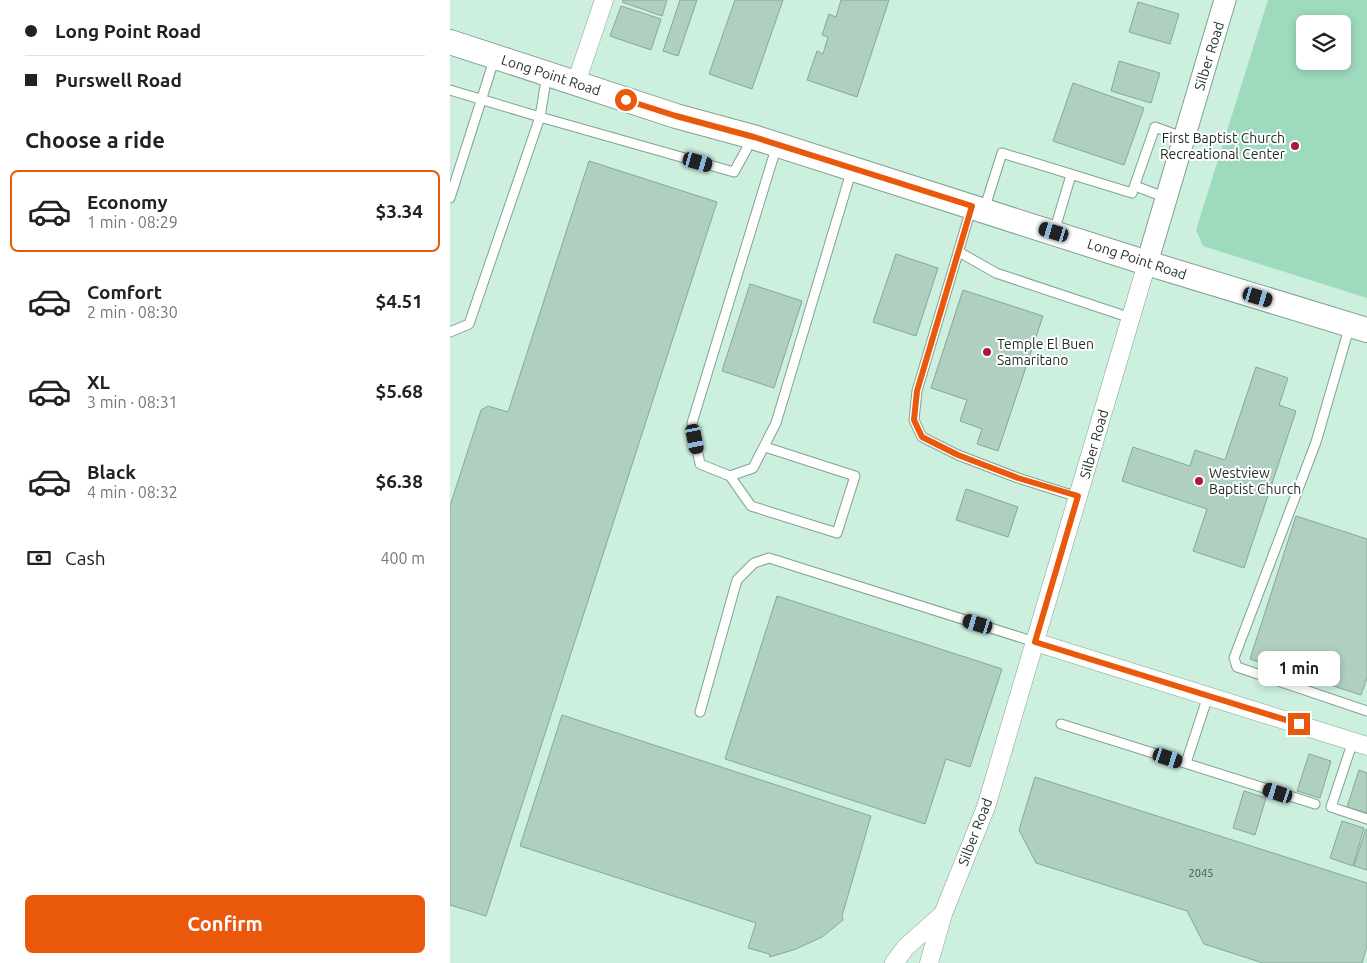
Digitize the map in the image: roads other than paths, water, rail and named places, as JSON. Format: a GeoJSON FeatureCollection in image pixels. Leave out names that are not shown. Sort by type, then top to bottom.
{"type":"FeatureCollection","features":[{"type":"Feature","properties":{"kind":"main road","name":"Long Point Road"},"geometry":{"type":"LineString","coordinates":[[450,42],[676,116],[777,144],[1147,263],[1359,328]]}},
{"type":"Feature","properties":{"kind":"street"},"geometry":{"type":"LineString","coordinates":[[576,83],[604,0]]}},
{"type":"Feature","properties":{"kind":"street","name":"Silber Road"},"geometry":{"type":"LineString","coordinates":[[929,963],[943,914],[986,807],[1225,0]]}},
{"type":"Feature","properties":{"kind":"street"},"geometry":{"type":"LineString","coordinates":[[1035,642],[1360,743]]}},
{"type":"Feature","properties":{"kind":"street","name":"Silber Road"},"geometry":{"type":"LineString","coordinates":[[894,963],[906,947],[943,914]]}},
{"type":"Feature","properties":{"kind":"lane"},"geometry":{"type":"LineString","coordinates":[[450,198],[495,56]]}},
{"type":"Feature","properties":{"kind":"lane"},"geometry":{"type":"LineString","coordinates":[[450,332],[468,324],[540,117],[547,74]]}},
{"type":"Feature","properties":{"kind":"lane"},"geometry":{"type":"LineString","coordinates":[[450,90],[734,172],[754,137]]}},
{"type":"Feature","properties":{"kind":"lane"},"geometry":{"type":"LineString","coordinates":[[1078,496],[1018,478],[958,455],[922,437],[914,420],[917,391],[959,252],[1002,153],[1132,193],[1155,127],[1184,138]]}},
{"type":"Feature","properties":{"kind":"lane"},"geometry":{"type":"LineString","coordinates":[[764,447],[855,476],[837,533],[751,506],[730,476],[700,464],[692,423],[777,144]]}},
{"type":"Feature","properties":{"kind":"lane"},"geometry":{"type":"LineString","coordinates":[[730,476],[753,468],[776,423],[852,168]]}},
{"type":"Feature","properties":{"kind":"lane"},"geometry":{"type":"LineString","coordinates":[[1054,232],[1072,175]]}},
{"type":"Feature","properties":{"kind":"lane"},"geometry":{"type":"LineString","coordinates":[[1135,186],[1166,198]]}},
{"type":"Feature","properties":{"kind":"lane"},"geometry":{"type":"LineString","coordinates":[[959,252],[996,273],[1131,318]]}},
{"type":"Feature","properties":{"kind":"lane"},"geometry":{"type":"LineString","coordinates":[[1359,328],[1234,658],[1237,667],[1367,711]]}},
{"type":"Feature","properties":{"kind":"lane"},"geometry":{"type":"LineString","coordinates":[[700,712],[737,580],[754,563],[769,558],[1035,642]]}},
{"type":"Feature","properties":{"kind":"lane"},"geometry":{"type":"LineString","coordinates":[[1186,763],[1208,696]]}},
{"type":"Feature","properties":{"kind":"lane"},"geometry":{"type":"LineString","coordinates":[[1061,724],[1315,804]]}},
{"type":"Feature","properties":{"kind":"lane"},"geometry":{"type":"LineString","coordinates":[[1360,743],[1331,807],[1367,819]]}},
{"type":"Feature","properties":{"kind":"place","name":"First Baptist Church Recreational Center"},"geometry":{"type":"Point","coordinates":[1295,146]}},
{"type":"Feature","properties":{"kind":"place","name":"Temple El Buen Samaritano"},"geometry":{"type":"Point","coordinates":[987,352]}},
{"type":"Feature","properties":{"kind":"place","name":"Westview Baptist Church"},"geometry":{"type":"Point","coordinates":[1199,481]}}]}
